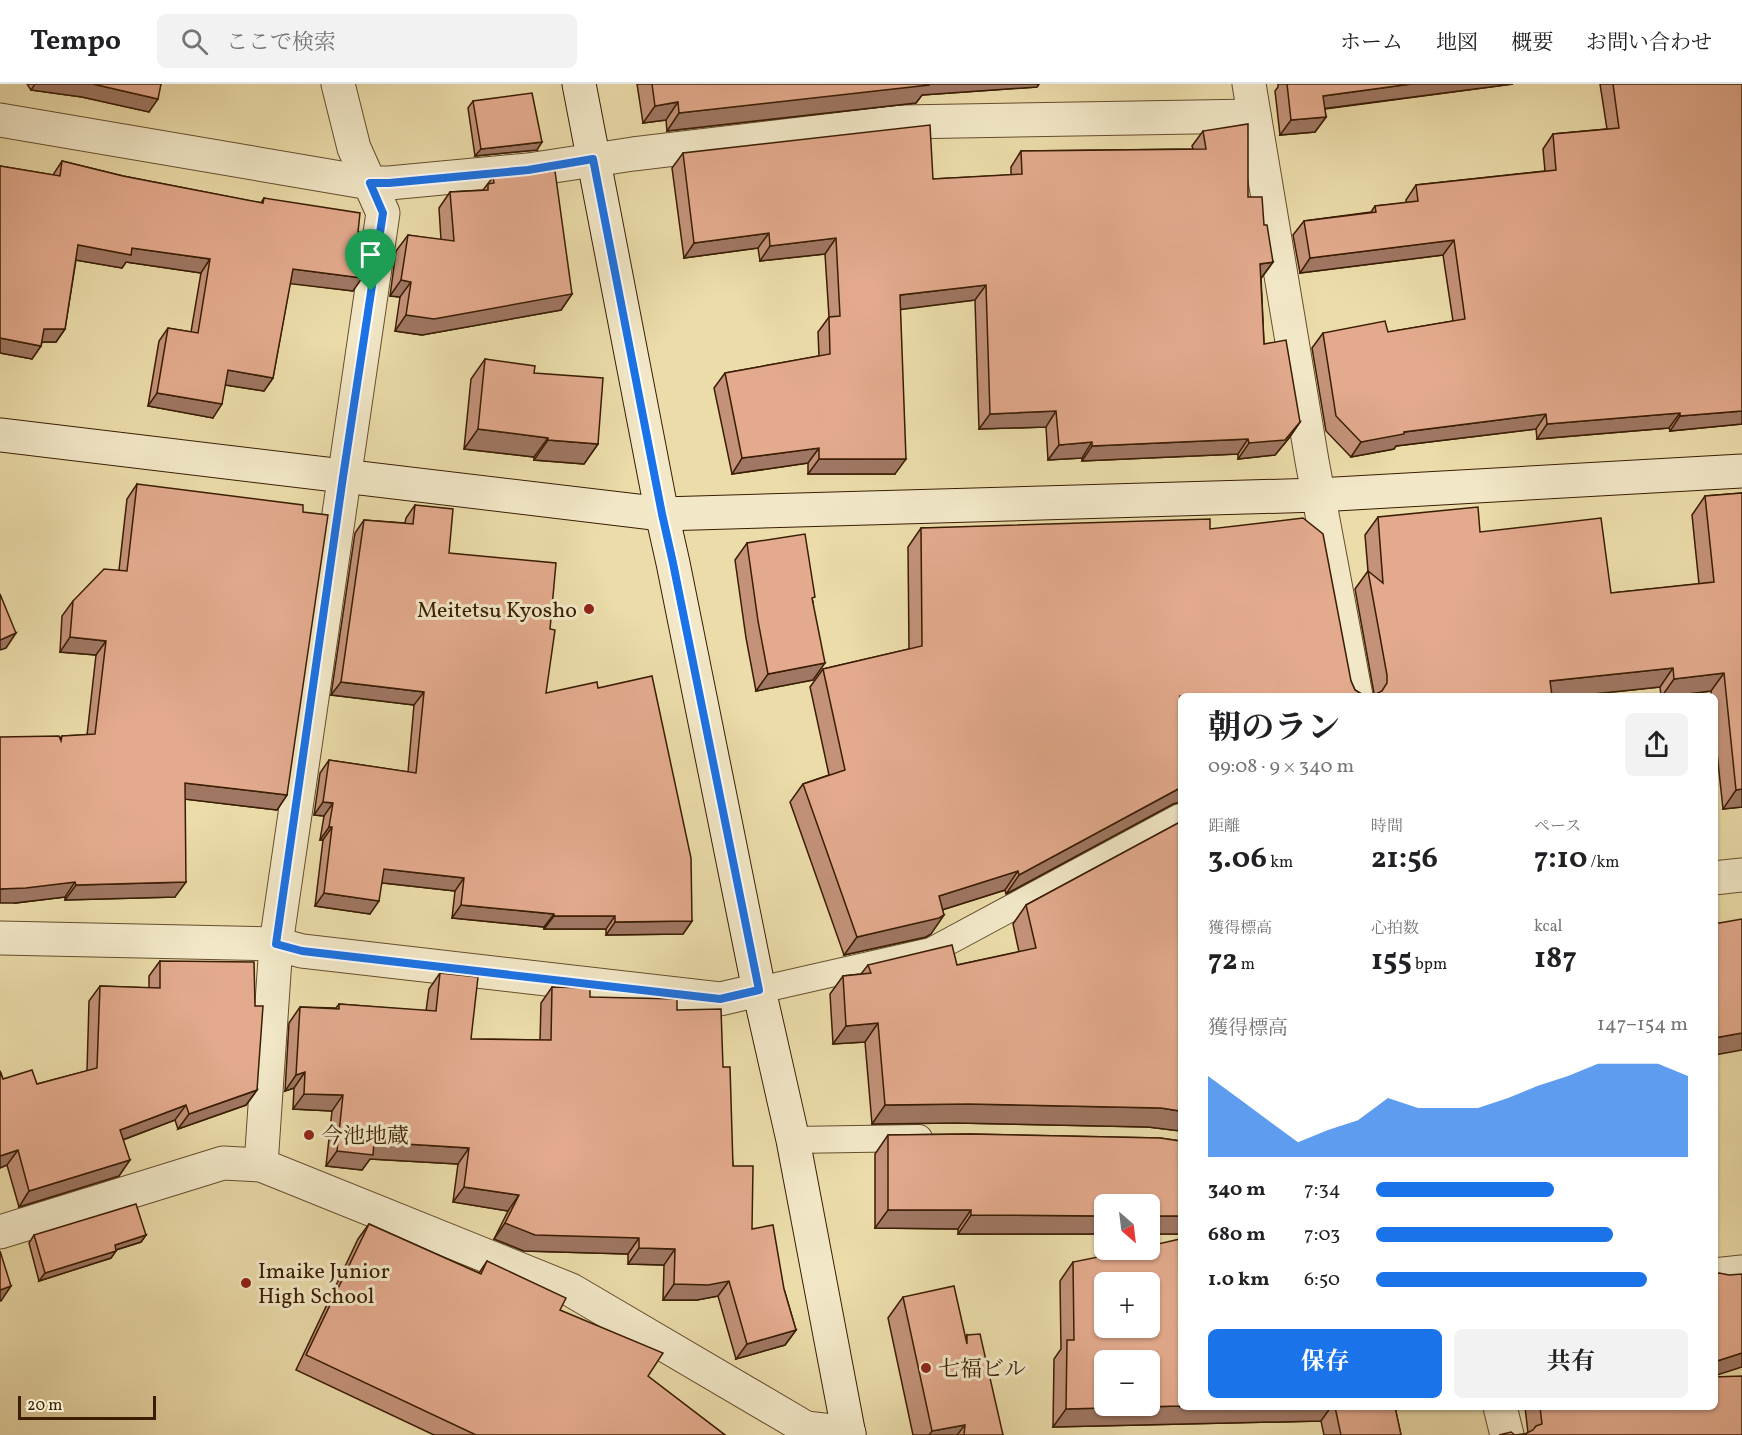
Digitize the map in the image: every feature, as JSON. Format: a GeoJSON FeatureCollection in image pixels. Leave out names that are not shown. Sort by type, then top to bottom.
{"type":"FeatureCollection","features":[{"type":"Feature","properties":{"kind":"street"},"geometry":{"type":"LineString","coordinates":[[261,1165],[276,944],[383,213],[354,148],[338,84]]}},
{"type":"Feature","properties":{"kind":"street"},"geometry":{"type":"LineString","coordinates":[[0,1232],[223,1163],[261,1165],[571,1290],[806,1428],[849,1434],[793,1140],[759,990],[662,514],[579,84]]}},
{"type":"Feature","properties":{"kind":"street"},"geometry":{"type":"LineString","coordinates":[[1249,84],[1318,495],[1355,693]]}},
{"type":"Feature","properties":{"kind":"street"},"geometry":{"type":"LineString","coordinates":[[0,120],[370,183],[389,183],[528,170],[593,159],[902,122],[1254,116]]}},
{"type":"Feature","properties":{"kind":"street"},"geometry":{"type":"LineString","coordinates":[[0,435],[662,514],[1318,495],[1742,471]]}},
{"type":"Feature","properties":{"kind":"street"},"geometry":{"type":"LineString","coordinates":[[1718,877],[1742,874]]}},
{"type":"Feature","properties":{"kind":"street"},"geometry":{"type":"LineString","coordinates":[[0,938],[276,944],[302,951],[720,999],[759,990]]}},
{"type":"Feature","properties":{"kind":"street"},"geometry":{"type":"LineString","coordinates":[[1718,1275],[1742,1272]]}},
{"type":"Feature","properties":{"kind":"lane"},"geometry":{"type":"LineString","coordinates":[[759,990],[931,951],[1178,818]]}},
{"type":"Feature","properties":{"kind":"lane"},"geometry":{"type":"LineString","coordinates":[[793,1140],[945,1138]]}},
{"type":"Feature","properties":{"kind":"building"},"geometry":{"type":"Polygon","coordinates":[[[93,84],[161,84],[158,99],[93,84]]]}},
{"type":"Feature","properties":{"kind":"building"},"geometry":{"type":"Polygon","coordinates":[[[652,84],[929,85],[679,113],[678,102],[655,106],[652,84]]]}},
{"type":"Feature","properties":{"kind":"building"},"geometry":{"type":"Polygon","coordinates":[[[1287,84],[1411,84],[1323,96],[1326,117],[1291,120],[1287,84]]]}},
{"type":"Feature","properties":{"kind":"building"},"geometry":{"type":"Polygon","coordinates":[[[1613,84],[1742,84],[1742,411],[1680,416],[1680,413],[1547,424],[1546,414],[1404,432],[1404,434],[1361,442],[1336,416],[1323,333],[1385,321],[1388,332],[1465,319],[1454,240],[1310,258],[1304,221],[1376,212],[1375,206],[1418,201],[1416,185],[1556,170],[1553,134],[1619,128],[1613,84]]]}},
{"type":"Feature","properties":{"kind":"building"},"geometry":{"type":"Polygon","coordinates":[[[532,93],[542,142],[481,149],[473,101],[532,93]]]}},
{"type":"Feature","properties":{"kind":"building"},"geometry":{"type":"Polygon","coordinates":[[[1248,124],[1248,197],[1262,197],[1264,225],[1267,225],[1273,262],[1260,264],[1264,344],[1286,340],[1300,422],[1285,440],[1249,443],[1248,439],[1092,446],[1092,442],[1059,445],[1056,411],[990,414],[986,285],[900,295],[906,459],[819,459],[819,448],[742,458],[725,373],[830,354],[829,317],[840,316],[836,238],[770,246],[769,233],[694,243],[683,153],[930,125],[933,179],[1022,174],[1021,151],[1206,149],[1203,131],[1248,124]]]}},
{"type":"Feature","properties":{"kind":"building"},"geometry":{"type":"Polygon","coordinates":[[[62,161],[123,176],[263,203],[264,198],[360,213],[358,232],[368,233],[362,278],[293,269],[273,378],[228,370],[222,404],[157,393],[168,328],[198,333],[210,259],[132,248],[131,255],[78,245],[65,329],[44,329],[41,346],[0,338],[0,166],[60,176],[62,161]]]}},
{"type":"Feature","properties":{"kind":"building"},"geometry":{"type":"Polygon","coordinates":[[[555,171],[572,294],[434,319],[406,315],[411,282],[401,280],[408,235],[454,241],[450,192],[488,190],[488,184],[494,183],[493,177],[555,171]]]}},
{"type":"Feature","properties":{"kind":"building"},"geometry":{"type":"Polygon","coordinates":[[[485,359],[535,366],[534,373],[603,378],[598,444],[548,440],[548,438],[478,429],[485,359]]]}},
{"type":"Feature","properties":{"kind":"building"},"geometry":{"type":"Polygon","coordinates":[[[137,484],[303,505],[303,512],[328,515],[287,795],[185,783],[186,882],[76,885],[75,882],[0,889],[0,737],[59,736],[61,741],[62,736],[95,734],[106,641],[70,637],[73,601],[104,569],[127,571],[137,484]]]}},
{"type":"Feature","properties":{"kind":"building"},"geometry":{"type":"Polygon","coordinates":[[[1742,493],[1742,789],[1736,790],[1724,673],[1674,679],[1673,668],[1550,681],[1552,693],[1378,693],[1387,683],[1387,675],[1368,571],[1383,583],[1378,517],[1478,507],[1480,532],[1601,518],[1611,593],[1714,582],[1705,496],[1742,493]]]}},
{"type":"Feature","properties":{"kind":"building"},"geometry":{"type":"Polygon","coordinates":[[[415,505],[453,509],[449,553],[556,563],[550,629],[555,630],[546,693],[597,682],[598,688],[652,676],[691,858],[692,921],[615,922],[615,916],[554,916],[554,914],[461,905],[464,878],[384,869],[379,901],[324,893],[333,803],[323,802],[329,760],[416,773],[424,692],[341,682],[364,520],[413,524],[415,505]]]}},
{"type":"Feature","properties":{"kind":"building"},"geometry":{"type":"Polygon","coordinates":[[[1303,518],[1323,534],[1351,681],[1355,690],[1360,693],[1178,693],[1178,789],[1019,875],[1018,871],[939,896],[944,915],[939,918],[857,937],[803,784],[845,770],[823,669],[922,646],[921,528],[1210,519],[1210,529],[1303,518]]]}},
{"type":"Feature","properties":{"kind":"building"},"geometry":{"type":"Polygon","coordinates":[[[805,534],[815,597],[812,598],[825,663],[768,674],[747,543],[805,534]]]}},
{"type":"Feature","properties":{"kind":"building"},"geometry":{"type":"Polygon","coordinates":[[[0,594],[16,633],[0,640],[0,594]]]}},
{"type":"Feature","properties":{"kind":"building"},"geometry":{"type":"Polygon","coordinates":[[[1178,823],[1178,1111],[1161,1108],[969,1104],[885,1105],[878,1023],[846,1026],[843,976],[871,973],[868,965],[952,945],[957,965],[1036,948],[1026,905],[1178,823]]]}},
{"type":"Feature","properties":{"kind":"building"},"geometry":{"type":"Polygon","coordinates":[[[1742,919],[1742,1033],[1718,1037],[1718,923],[1742,919]]]}},
{"type":"Feature","properties":{"kind":"building"},"geometry":{"type":"Polygon","coordinates":[[[160,961],[254,962],[255,1006],[263,1006],[257,1090],[189,1114],[186,1105],[120,1130],[130,1160],[29,1191],[18,1150],[0,1156],[0,1071],[3,1079],[32,1070],[37,1084],[97,1068],[100,986],[160,988],[160,961]]]}},
{"type":"Feature","properties":{"kind":"building"},"geometry":{"type":"Polygon","coordinates":[[[440,973],[478,977],[471,1039],[551,1040],[552,987],[590,988],[590,997],[677,999],[677,1010],[721,1009],[723,1067],[730,1067],[733,1166],[753,1166],[752,1229],[773,1225],[784,1289],[796,1330],[747,1344],[729,1281],[708,1285],[674,1284],[675,1249],[639,1248],[639,1238],[535,1235],[505,1223],[519,1195],[464,1187],[469,1148],[374,1142],[373,1155],[337,1151],[343,1095],[304,1094],[305,1072],[296,1075],[300,1007],[339,1009],[339,1004],[436,1011],[440,973]]]}},
{"type":"Feature","properties":{"kind":"building"},"geometry":{"type":"Polygon","coordinates":[[[969,1134],[1160,1138],[1178,1141],[1178,1216],[1160,1216],[1160,1194],[1094,1194],[1094,1216],[971,1215],[971,1210],[888,1210],[888,1135],[969,1134]]]}},
{"type":"Feature","properties":{"kind":"building"},"geometry":{"type":"Polygon","coordinates":[[[136,1204],[146,1235],[115,1245],[116,1251],[45,1273],[34,1235],[136,1204]]]}},
{"type":"Feature","properties":{"kind":"building"},"geometry":{"type":"Polygon","coordinates":[[[369,1224],[481,1274],[487,1261],[566,1298],[560,1310],[663,1353],[648,1376],[725,1435],[476,1435],[306,1355],[369,1224]]]}},
{"type":"Feature","properties":{"kind":"building"},"geometry":{"type":"Polygon","coordinates":[[[1178,1239],[1178,1406],[1160,1407],[1160,1350],[1094,1350],[1094,1408],[1066,1409],[1067,1340],[1074,1340],[1073,1262],[1094,1258],[1094,1260],[1160,1260],[1160,1244],[1178,1239]]]}},
{"type":"Feature","properties":{"kind":"building"},"geometry":{"type":"Polygon","coordinates":[[[0,1251],[11,1286],[0,1290],[0,1251]]]}},
{"type":"Feature","properties":{"kind":"building"},"geometry":{"type":"Polygon","coordinates":[[[1718,1273],[1742,1274],[1742,1353],[1718,1361],[1718,1273]]]}},
{"type":"Feature","properties":{"kind":"building"},"geometry":{"type":"Polygon","coordinates":[[[954,1286],[967,1344],[967,1335],[980,1334],[1003,1435],[964,1435],[965,1425],[932,1431],[903,1297],[954,1286]]]}},
{"type":"Feature","properties":{"kind":"building"},"geometry":{"type":"Polygon","coordinates":[[[1742,1376],[1742,1435],[1515,1435],[1525,1434],[1542,1424],[1540,1410],[1718,1410],[1718,1377],[1742,1376]]]}},
{"type":"Feature","properties":{"kind":"building"},"geometry":{"type":"Polygon","coordinates":[[[1336,1410],[1396,1410],[1401,1435],[1341,1435],[1336,1410]]]}},
{"type":"Feature","properties":{"kind":"building"},"geometry":{"type":"Polygon","coordinates":[[[1511,1432],[1515,1435],[1499,1435],[1511,1432]]]}},
{"type":"Feature","properties":{"kind":"place","name":"Meitetsu Kyosho"},"geometry":{"type":"Point","coordinates":[589,609]}},
{"type":"Feature","properties":{"kind":"place","name":"今池地蔵"},"geometry":{"type":"Point","coordinates":[309,1135]}},
{"type":"Feature","properties":{"kind":"place","name":"Imaike Junior High School"},"geometry":{"type":"Point","coordinates":[246,1283]}},
{"type":"Feature","properties":{"kind":"place","name":"七福ビル"},"geometry":{"type":"Point","coordinates":[926,1368]}},
{"type":"Feature","properties":{"kind":"route"},"geometry":{"type":"LineString","coordinates":[[593,159],[662,514],[759,990],[720,999],[302,951],[276,944],[371,291],[383,213],[370,183],[528,170],[593,159]]}}]}
